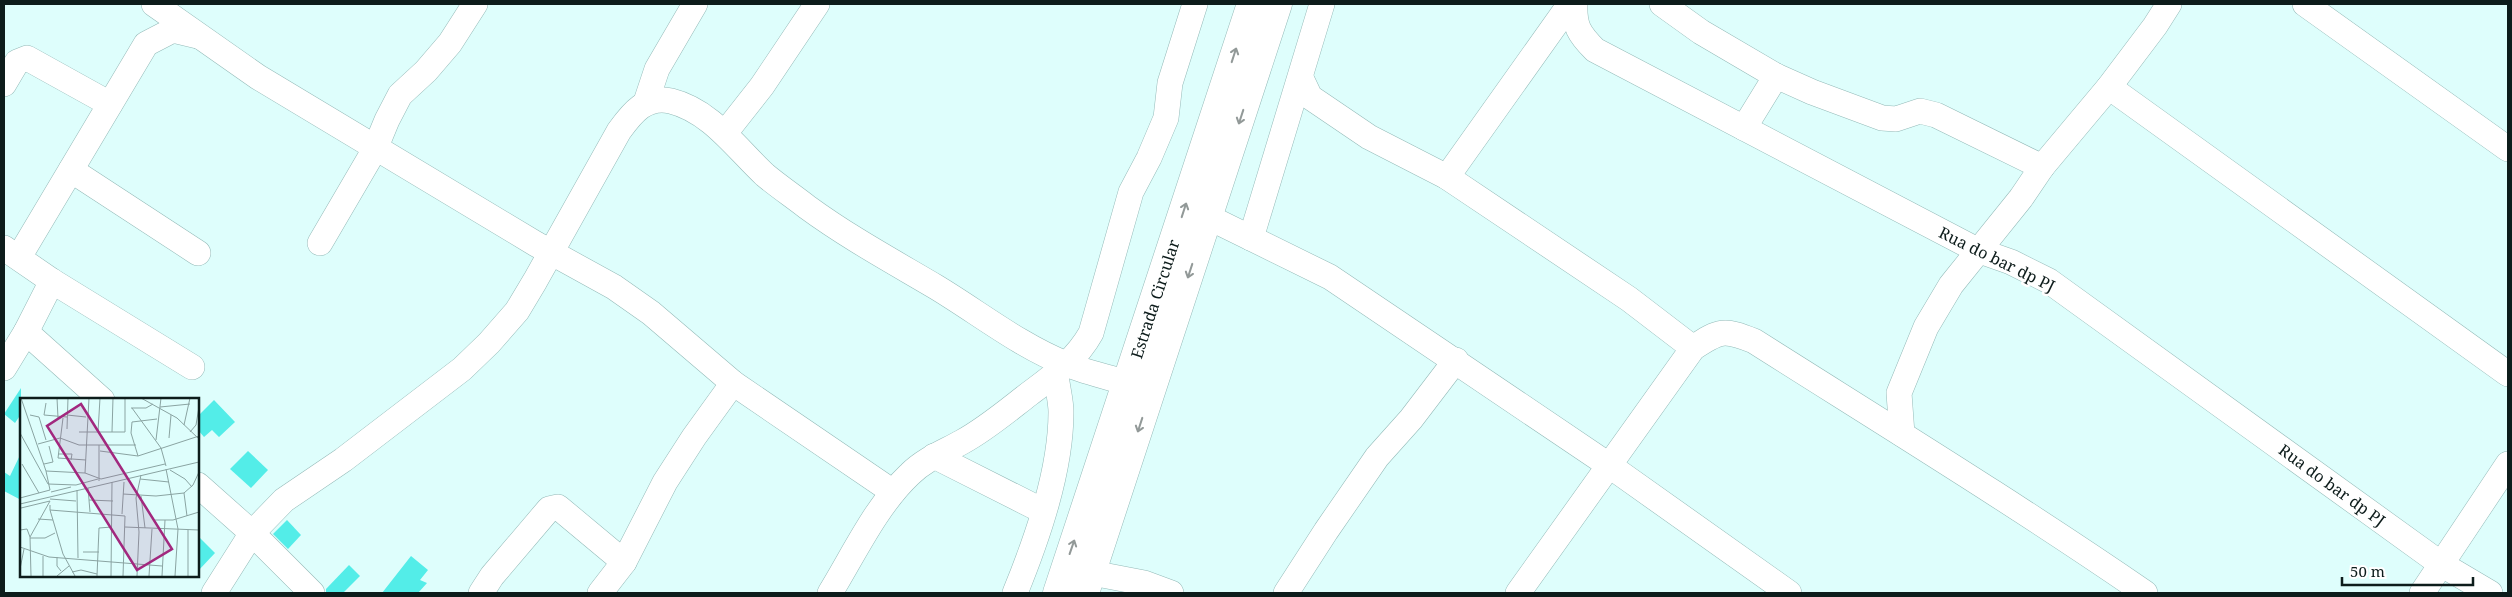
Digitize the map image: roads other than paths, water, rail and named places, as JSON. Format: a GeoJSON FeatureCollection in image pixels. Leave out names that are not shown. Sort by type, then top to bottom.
{"type":"FeatureCollection","features":[{"type":"Feature","properties":{"kind":"main road","name":"Estrada Circular"},"geometry":{"type":"LineString","coordinates":[[1056,593],[1128,383],[1251,4]]}},
{"type":"Feature","properties":{"kind":"main road","name":"Estrada Circular"},"geometry":{"type":"LineString","coordinates":[[1088,583],[1278,4]]}},
{"type":"Feature","properties":{"kind":"street"},"geometry":{"type":"LineString","coordinates":[[154,4],[258,77],[376,149],[614,287],[644,308],[733,383],[893,492]]}},
{"type":"Feature","properties":{"kind":"street"},"geometry":{"type":"LineString","coordinates":[[320,243],[376,149],[387,120],[400,95],[426,71],[450,43],[476,4]]}},
{"type":"Feature","properties":{"kind":"street"},"geometry":{"type":"LineString","coordinates":[[646,102],[657,70],[695,4]]}},
{"type":"Feature","properties":{"kind":"street"},"geometry":{"type":"LineString","coordinates":[[725,133],[762,86],[817,4]]}},
{"type":"Feature","properties":{"kind":"street"},"geometry":{"type":"LineString","coordinates":[[830,593],[893,492],[910,473],[934,456],[962,442],[999,419],[1061,370],[1083,347],[1091,333],[1130,192],[1150,158],[1166,118],[1170,83],[1194,4]]}},
{"type":"Feature","properties":{"kind":"street"},"geometry":{"type":"LineString","coordinates":[[1251,238],[1300,94],[1322,4]]}},
{"type":"Feature","properties":{"kind":"street"},"geometry":{"type":"LineString","coordinates":[[1447,177],[1570,4]]}},
{"type":"Feature","properties":{"kind":"street","name":"Rua do bar dp PJ"},"geometry":{"type":"LineString","coordinates":[[1575,4],[1574,20],[1582,38],[1595,50],[1977,250],[2011,262],[2049,281],[2441,564],[2490,593]]}},
{"type":"Feature","properties":{"kind":"street"},"geometry":{"type":"LineString","coordinates":[[1662,4],[1701,32],[1776,76],[1812,92],[1882,118],[1896,120],[1920,111],[1936,115],[2042,167]]}},
{"type":"Feature","properties":{"kind":"street"},"geometry":{"type":"LineString","coordinates":[[1902,434],[1899,393],[1926,327],[1951,285],[1977,250],[2021,198],[2042,167],[2109,87],[2155,26],[2169,4]]}},
{"type":"Feature","properties":{"kind":"street"},"geometry":{"type":"LineString","coordinates":[[2305,4],[2508,149]]}},
{"type":"Feature","properties":{"kind":"street"},"geometry":{"type":"LineString","coordinates":[[192,367],[52,281],[11,253],[71,170],[146,44],[173,30],[198,36]]}},
{"type":"Feature","properties":{"kind":"street"},"geometry":{"type":"LineString","coordinates":[[4,84],[16,62],[27,58],[110,104]]}},
{"type":"Feature","properties":{"kind":"street"},"geometry":{"type":"LineString","coordinates":[[1744,128],[1776,76]]}},
{"type":"Feature","properties":{"kind":"street"},"geometry":{"type":"LineString","coordinates":[[2109,87],[2508,374]]}},
{"type":"Feature","properties":{"kind":"street"},"geometry":{"type":"LineString","coordinates":[[1300,94],[1369,137],[1447,177],[1629,299],[1693,348]]}},
{"type":"Feature","properties":{"kind":"street"},"geometry":{"type":"LineString","coordinates":[[214,593],[252,533],[284,500],[343,460],[389,423],[462,370],[517,311],[619,130],[633,112],[646,102],[670,100],[694,110],[725,133],[732,144],[767,176],[862,245],[964,304],[1061,370],[1128,383]]}},
{"type":"Feature","properties":{"kind":"street"},"geometry":{"type":"LineString","coordinates":[[71,170],[198,253]]}},
{"type":"Feature","properties":{"kind":"street"},"geometry":{"type":"LineString","coordinates":[[1208,217],[1330,277],[1456,360],[1610,466],[1761,585],[1789,593]]}},
{"type":"Feature","properties":{"kind":"street"},"geometry":{"type":"LineString","coordinates":[[4,368],[26,332],[52,281]]}},
{"type":"Feature","properties":{"kind":"street"},"geometry":{"type":"LineString","coordinates":[[1518,593],[1693,348],[1709,337],[1730,331],[1754,341],[1902,434],[2065,538],[2145,593]]}},
{"type":"Feature","properties":{"kind":"street"},"geometry":{"type":"LineString","coordinates":[[26,332],[100,398]]}},
{"type":"Feature","properties":{"kind":"street"},"geometry":{"type":"LineString","coordinates":[[1286,593],[1377,458],[1412,420],[1456,360]]}},
{"type":"Feature","properties":{"kind":"street"},"geometry":{"type":"LineString","coordinates":[[1015,593],[1030,556],[1059,446],[1061,370]]}},
{"type":"Feature","properties":{"kind":"street"},"geometry":{"type":"LineString","coordinates":[[600,593],[624,562],[665,482],[694,437],[733,383]]}},
{"type":"Feature","properties":{"kind":"street"},"geometry":{"type":"LineString","coordinates":[[1870,415],[1899,393]]}},
{"type":"Feature","properties":{"kind":"street"},"geometry":{"type":"LineString","coordinates":[[934,456],[1043,512]]}},
{"type":"Feature","properties":{"kind":"street"},"geometry":{"type":"LineString","coordinates":[[2422,593],[2508,464]]}},
{"type":"Feature","properties":{"kind":"street"},"geometry":{"type":"LineString","coordinates":[[199,486],[252,533],[312,593]]}},
{"type":"Feature","properties":{"kind":"street"},"geometry":{"type":"LineString","coordinates":[[481,593],[492,576],[549,509],[558,507],[624,562]]}},
{"type":"Feature","properties":{"kind":"street"},"geometry":{"type":"LineString","coordinates":[[1088,583],[1171,593]]}}]}
